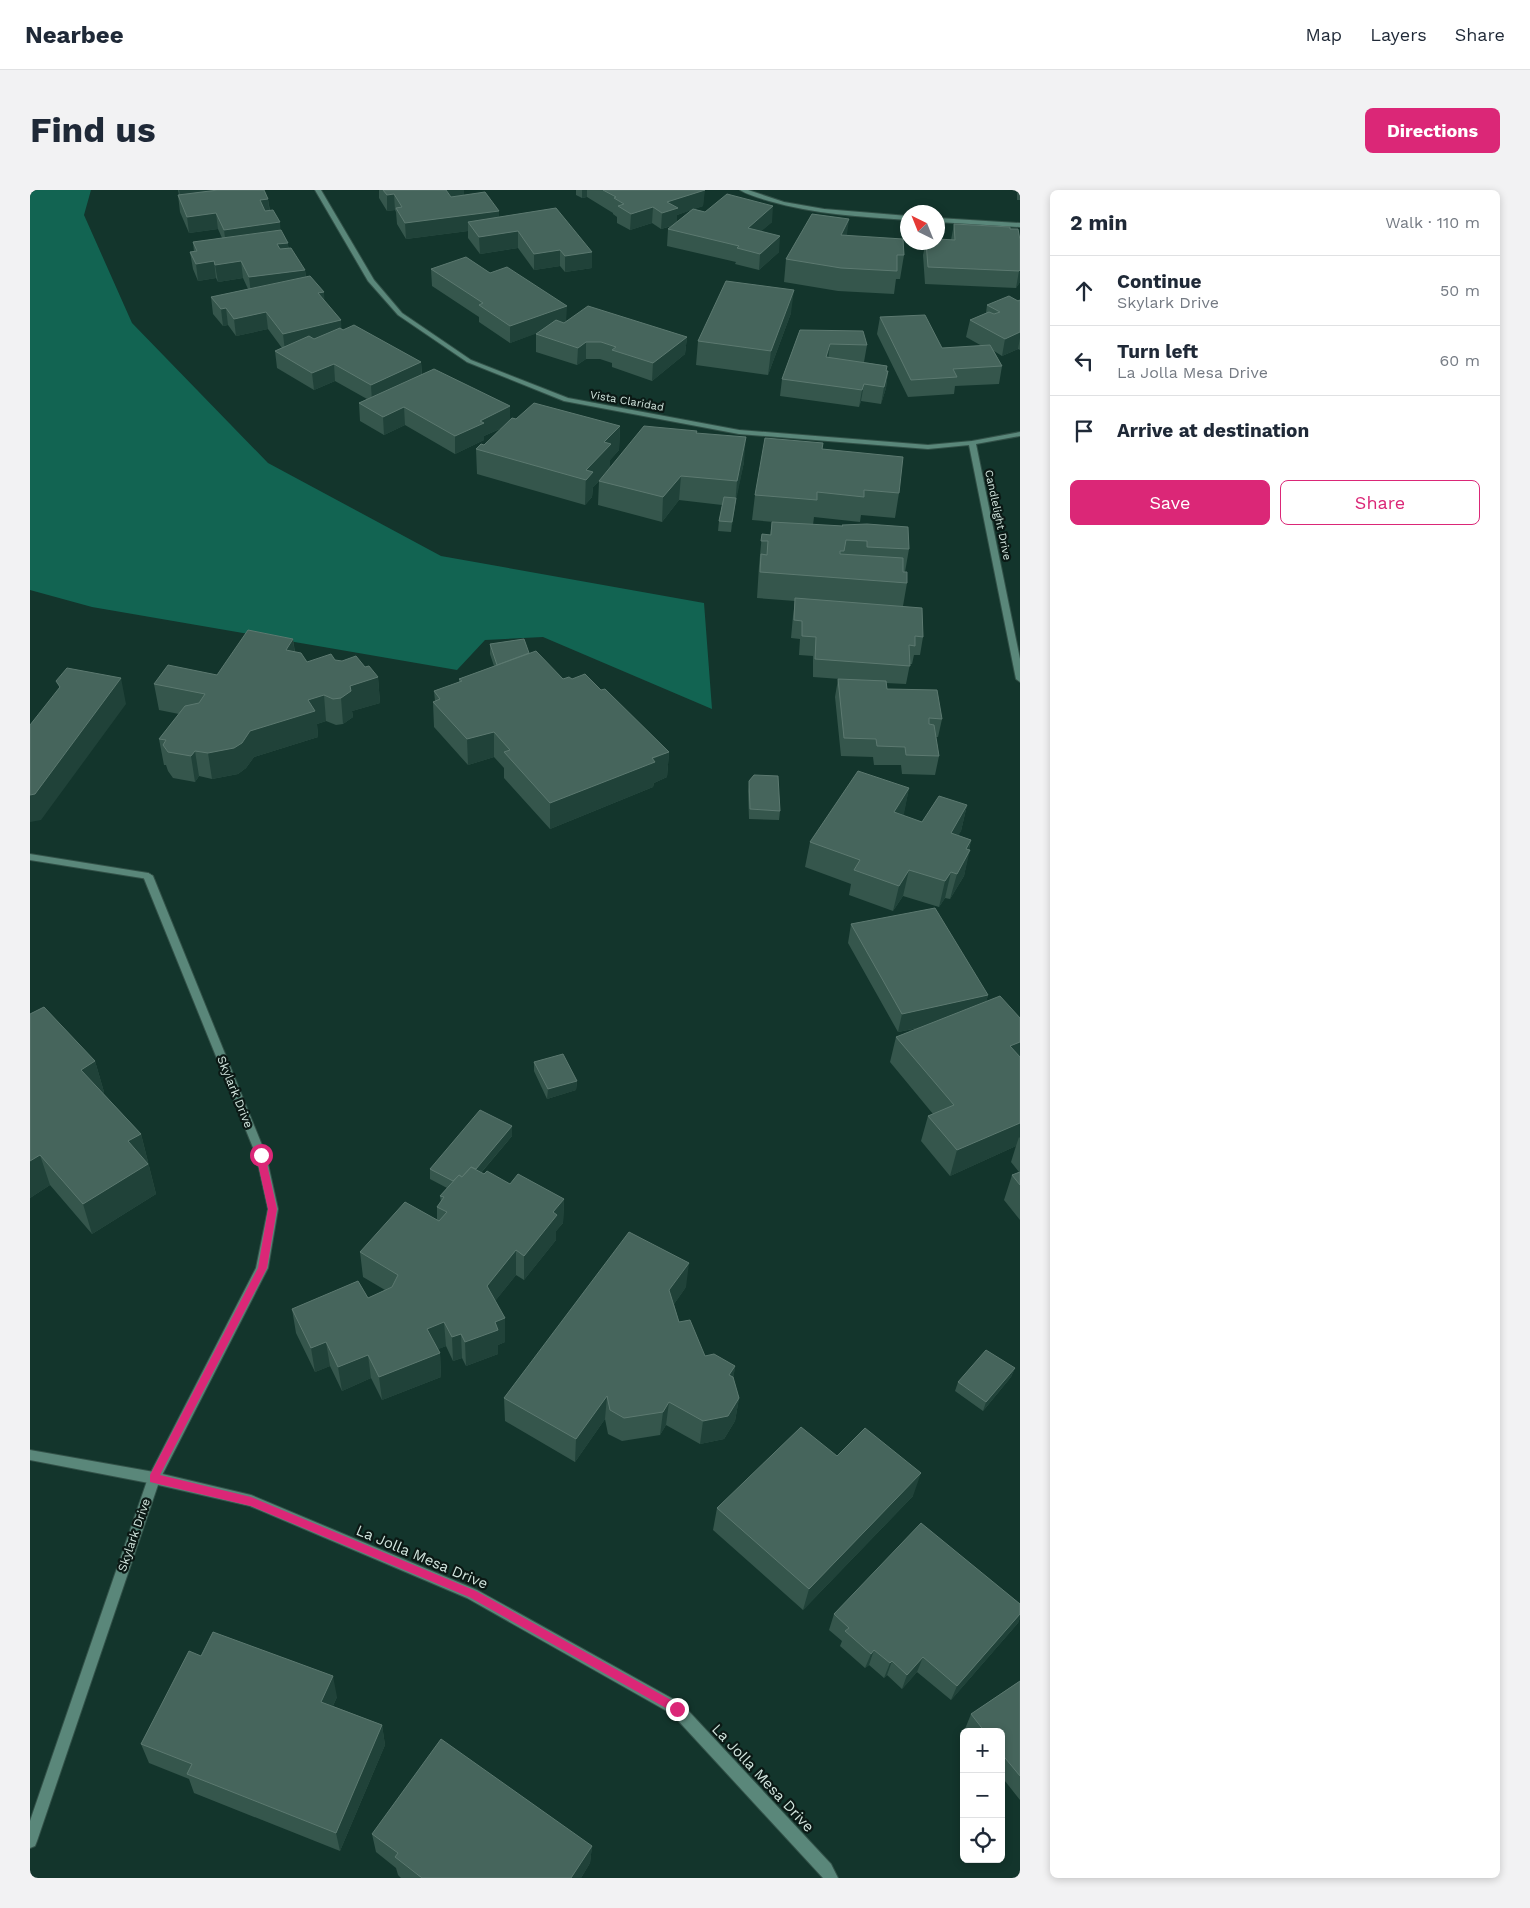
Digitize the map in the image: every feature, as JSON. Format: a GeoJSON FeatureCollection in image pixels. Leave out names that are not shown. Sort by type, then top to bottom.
{"type":"FeatureCollection","features":[{"type":"Feature","properties":{"kind":"street","name":"Vista Claridad"},"geometry":{"type":"LineString","coordinates":[[318,190],[371,281],[400,314],[469,361],[566,400],[739,432],[928,447],[972,443],[1020,434]]}},
{"type":"Feature","properties":{"kind":"street"},"geometry":{"type":"LineString","coordinates":[[743,190],[761,198],[842,214],[900,218]]}},
{"type":"Feature","properties":{"kind":"street"},"geometry":{"type":"LineString","coordinates":[[945,220],[1020,225]]}},
{"type":"Feature","properties":{"kind":"street","name":"Candlelight Drive"},"geometry":{"type":"LineString","coordinates":[[972,443],[1020,679]]}},
{"type":"Feature","properties":{"kind":"street","name":"Skylark Drive"},"geometry":{"type":"LineString","coordinates":[[30,857],[148,876],[261,1155],[272,1209],[262,1268],[154,1478],[30,1841]]}},
{"type":"Feature","properties":{"kind":"street","name":"La Jolla Mesa Drive"},"geometry":{"type":"LineString","coordinates":[[30,1455],[154,1478],[251,1501],[472,1594],[677,1709],[826,1869],[832,1878]]}},
{"type":"Feature","properties":{"kind":"green space"},"geometry":{"type":"Polygon","coordinates":[[[30,190],[91,190],[84,215],[132,323],[268,463],[441,556],[704,603],[712,709],[543,637],[485,640],[457,670],[92,607],[30,590],[30,190]]]}},
{"type":"Feature","properties":{"kind":"building"},"geometry":{"type":"Polygon","coordinates":[[[218,190],[264,190],[268,199],[260,200],[265,211],[273,210],[280,222],[224,230],[216,213],[187,217],[178,195],[218,190]]]}},
{"type":"Feature","properties":{"kind":"building"},"geometry":{"type":"Polygon","coordinates":[[[383,190],[446,190],[451,197],[485,192],[499,211],[405,223],[396,208],[402,207],[394,194],[387,195],[383,190]]]}},
{"type":"Feature","properties":{"kind":"building"},"geometry":{"type":"Polygon","coordinates":[[[603,190],[705,190],[667,202],[678,208],[662,213],[653,207],[631,214],[618,206],[624,204],[614,198],[616,197],[603,190]]]}},
{"type":"Feature","properties":{"kind":"building"},"geometry":{"type":"Polygon","coordinates":[[[727,194],[773,206],[748,228],[780,236],[760,254],[737,248],[739,246],[668,229],[693,209],[705,212],[727,194]]]}},
{"type":"Feature","properties":{"kind":"building"},"geometry":{"type":"Polygon","coordinates":[[[556,208],[592,252],[565,256],[560,250],[534,254],[518,231],[479,237],[468,222],[556,208]]]}},
{"type":"Feature","properties":{"kind":"building"},"geometry":{"type":"Polygon","coordinates":[[[812,214],[849,219],[841,235],[900,239],[900,250],[904,250],[904,255],[897,255],[897,271],[841,268],[786,259],[812,214]]]}},
{"type":"Feature","properties":{"kind":"building"},"geometry":{"type":"Polygon","coordinates":[[[954,224],[1018,229],[1020,270],[928,267],[927,250],[945,250],[945,239],[955,240],[954,224]]]}},
{"type":"Feature","properties":{"kind":"building"},"geometry":{"type":"Polygon","coordinates":[[[281,230],[288,243],[277,244],[280,249],[291,248],[305,270],[249,277],[241,261],[215,265],[214,261],[196,264],[190,252],[197,251],[193,242],[281,230]]]}},
{"type":"Feature","properties":{"kind":"building"},"geometry":{"type":"Polygon","coordinates":[[[466,257],[490,273],[507,267],[567,306],[510,326],[479,305],[483,303],[431,269],[466,257]]]}},
{"type":"Feature","properties":{"kind":"building"},"geometry":{"type":"Polygon","coordinates":[[[310,276],[324,292],[318,293],[341,320],[283,334],[266,312],[234,319],[226,308],[221,309],[211,297],[310,276]]]}},
{"type":"Feature","properties":{"kind":"building"},"geometry":{"type":"Polygon","coordinates":[[[726,281],[794,290],[771,351],[698,341],[726,281]]]}},
{"type":"Feature","properties":{"kind":"building"},"geometry":{"type":"Polygon","coordinates":[[[1009,296],[1018,301],[1020,300],[1020,332],[1005,339],[970,320],[989,312],[994,314],[1000,312],[987,305],[1009,296]]]}},
{"type":"Feature","properties":{"kind":"building"},"geometry":{"type":"Polygon","coordinates":[[[588,306],[687,337],[653,363],[612,350],[616,347],[601,342],[586,342],[578,348],[536,334],[556,320],[564,323],[588,306]]]}},
{"type":"Feature","properties":{"kind":"building"},"geometry":{"type":"Polygon","coordinates":[[[925,315],[942,348],[990,345],[1002,366],[953,369],[957,377],[911,380],[880,317],[925,315]]]}},
{"type":"Feature","properties":{"kind":"building"},"geometry":{"type":"Polygon","coordinates":[[[354,325],[421,362],[371,385],[334,364],[312,373],[275,351],[309,336],[314,339],[340,328],[343,330],[354,325]]]}},
{"type":"Feature","properties":{"kind":"building"},"geometry":{"type":"Polygon","coordinates":[[[800,330],[863,331],[867,345],[830,344],[826,357],[887,366],[886,371],[888,371],[884,387],[864,384],[862,390],[782,379],[800,330]]]}},
{"type":"Feature","properties":{"kind":"building"},"geometry":{"type":"Polygon","coordinates":[[[434,369],[510,406],[480,421],[484,423],[455,436],[404,407],[383,417],[359,403],[434,369]]]}},
{"type":"Feature","properties":{"kind":"building"},"geometry":{"type":"Polygon","coordinates":[[[534,403],[620,426],[604,442],[611,444],[586,470],[593,472],[586,480],[476,449],[481,444],[484,445],[512,418],[516,419],[534,403]]]}},
{"type":"Feature","properties":{"kind":"building"},"geometry":{"type":"Polygon","coordinates":[[[644,426],[746,437],[737,481],[681,476],[663,497],[599,481],[644,426]]]}},
{"type":"Feature","properties":{"kind":"building"},"geometry":{"type":"Polygon","coordinates":[[[765,438],[823,443],[822,449],[903,457],[899,493],[864,490],[864,497],[817,492],[817,500],[755,495],[765,438]]]}},
{"type":"Feature","properties":{"kind":"building"},"geometry":{"type":"Polygon","coordinates":[[[724,497],[736,498],[732,522],[719,521],[724,497]]]}},
{"type":"Feature","properties":{"kind":"building"},"geometry":{"type":"Polygon","coordinates":[[[772,522],[908,527],[909,549],[867,547],[867,541],[846,540],[844,551],[840,551],[840,554],[903,558],[903,572],[907,572],[907,583],[760,572],[761,554],[767,555],[768,541],[761,541],[762,534],[771,535],[772,522]]]}},
{"type":"Feature","properties":{"kind":"building"},"geometry":{"type":"Polygon","coordinates":[[[795,598],[922,608],[923,637],[915,636],[915,646],[909,645],[910,666],[815,659],[816,637],[802,636],[802,621],[794,620],[795,598]]]}},
{"type":"Feature","properties":{"kind":"building"},"geometry":{"type":"Polygon","coordinates":[[[248,630],[293,639],[286,650],[301,653],[307,662],[331,654],[335,660],[342,661],[356,656],[365,667],[369,666],[378,677],[350,686],[351,691],[341,698],[333,699],[324,695],[308,700],[315,711],[250,731],[242,743],[234,748],[208,753],[195,751],[191,756],[168,752],[163,745],[166,740],[159,739],[185,706],[199,703],[205,694],[154,684],[168,665],[217,675],[248,630]]]}},
{"type":"Feature","properties":{"kind":"building"},"geometry":{"type":"Polygon","coordinates":[[[524,639],[529,653],[497,665],[490,644],[524,639]]]}},
{"type":"Feature","properties":{"kind":"building"},"geometry":{"type":"Polygon","coordinates":[[[536,651],[563,679],[569,677],[572,679],[585,674],[601,690],[605,689],[669,752],[652,758],[655,762],[550,803],[504,752],[510,750],[494,732],[467,739],[433,702],[440,699],[434,691],[462,681],[459,679],[536,651]]]}},
{"type":"Feature","properties":{"kind":"building"},"geometry":{"type":"Polygon","coordinates":[[[67,668],[121,678],[35,794],[30,795],[30,725],[60,687],[56,681],[67,668]]]}},
{"type":"Feature","properties":{"kind":"building"},"geometry":{"type":"Polygon","coordinates":[[[838,679],[886,681],[887,689],[937,690],[942,719],[929,718],[929,724],[934,725],[939,756],[906,755],[905,747],[877,746],[876,739],[844,738],[838,679]]]}},
{"type":"Feature","properties":{"kind":"building"},"geometry":{"type":"Polygon","coordinates":[[[858,771],[909,788],[894,812],[922,822],[939,796],[967,805],[951,833],[971,840],[966,849],[970,850],[957,874],[951,872],[945,881],[909,870],[899,886],[854,870],[860,860],[810,842],[858,771]]]}},
{"type":"Feature","properties":{"kind":"building"},"geometry":{"type":"Polygon","coordinates":[[[754,775],[778,776],[780,811],[750,809],[749,781],[754,775]]]}},
{"type":"Feature","properties":{"kind":"building"},"geometry":{"type":"Polygon","coordinates":[[[935,908],[988,995],[902,1014],[851,924],[935,908]]]}},
{"type":"Feature","properties":{"kind":"building"},"geometry":{"type":"Polygon","coordinates":[[[1000,996],[1020,1018],[1020,1042],[1010,1046],[1020,1057],[1020,1123],[957,1150],[928,1116],[954,1105],[896,1037],[1000,996]]]}},
{"type":"Feature","properties":{"kind":"building"},"geometry":{"type":"Polygon","coordinates":[[[44,1007],[95,1061],[81,1070],[141,1134],[128,1141],[148,1164],[83,1204],[40,1155],[30,1161],[30,1014],[44,1007]]]}},
{"type":"Feature","properties":{"kind":"building"},"geometry":{"type":"Polygon","coordinates":[[[563,1054],[577,1081],[548,1089],[534,1062],[563,1054]]]}},
{"type":"Feature","properties":{"kind":"building"},"geometry":{"type":"Polygon","coordinates":[[[480,1110],[512,1126],[476,1169],[471,1167],[462,1177],[459,1175],[453,1181],[430,1169],[480,1110]]]}},
{"type":"Feature","properties":{"kind":"building"},"geometry":{"type":"Polygon","coordinates":[[[471,1167],[484,1174],[487,1171],[510,1184],[518,1174],[564,1199],[553,1212],[557,1215],[524,1256],[516,1250],[487,1286],[505,1318],[495,1322],[498,1330],[465,1342],[461,1334],[452,1337],[444,1322],[427,1329],[440,1353],[379,1377],[368,1355],[338,1367],[326,1342],[311,1348],[292,1309],[358,1281],[368,1298],[392,1287],[398,1275],[360,1252],[405,1202],[439,1221],[447,1212],[437,1207],[444,1197],[440,1196],[459,1175],[462,1177],[471,1167]]]}},
{"type":"Feature","properties":{"kind":"building"},"geometry":{"type":"Polygon","coordinates":[[[1020,1172],[1020,1185],[1012,1175],[1020,1172]]]}},
{"type":"Feature","properties":{"kind":"building"},"geometry":{"type":"Polygon","coordinates":[[[629,1232],[689,1263],[669,1290],[679,1322],[690,1320],[705,1356],[714,1354],[735,1366],[729,1375],[733,1377],[739,1398],[728,1416],[703,1421],[669,1402],[663,1412],[624,1418],[610,1410],[607,1396],[576,1439],[504,1398],[629,1232]]]}},
{"type":"Feature","properties":{"kind":"building"},"geometry":{"type":"Polygon","coordinates":[[[986,1350],[1015,1368],[986,1402],[958,1382],[986,1350]]]}},
{"type":"Feature","properties":{"kind":"building"},"geometry":{"type":"Polygon","coordinates":[[[801,1427],[837,1456],[865,1428],[921,1473],[809,1589],[717,1508],[801,1427]]]}},
{"type":"Feature","properties":{"kind":"building"},"geometry":{"type":"Polygon","coordinates":[[[921,1523],[1020,1604],[1020,1614],[957,1686],[923,1657],[907,1675],[892,1661],[890,1663],[874,1650],[871,1654],[845,1631],[849,1628],[834,1614],[921,1523]]]}},
{"type":"Feature","properties":{"kind":"building"},"geometry":{"type":"Polygon","coordinates":[[[213,1632],[333,1676],[321,1702],[382,1725],[336,1833],[187,1774],[192,1764],[141,1744],[189,1651],[201,1656],[213,1632]]]}},
{"type":"Feature","properties":{"kind":"building"},"geometry":{"type":"Polygon","coordinates":[[[1020,1681],[1020,1776],[1005,1758],[1005,1728],[982,1728],[971,1714],[1020,1681]]]}},
{"type":"Feature","properties":{"kind":"building"},"geometry":{"type":"Polygon","coordinates":[[[441,1739],[592,1846],[571,1878],[422,1878],[395,1857],[398,1853],[372,1834],[441,1739]]]}},
{"type":"Feature","properties":{"kind":"route"},"geometry":{"type":"LineString","coordinates":[[261,1155],[272,1209],[262,1268],[154,1478],[251,1501],[472,1594],[677,1709]]}}]}
